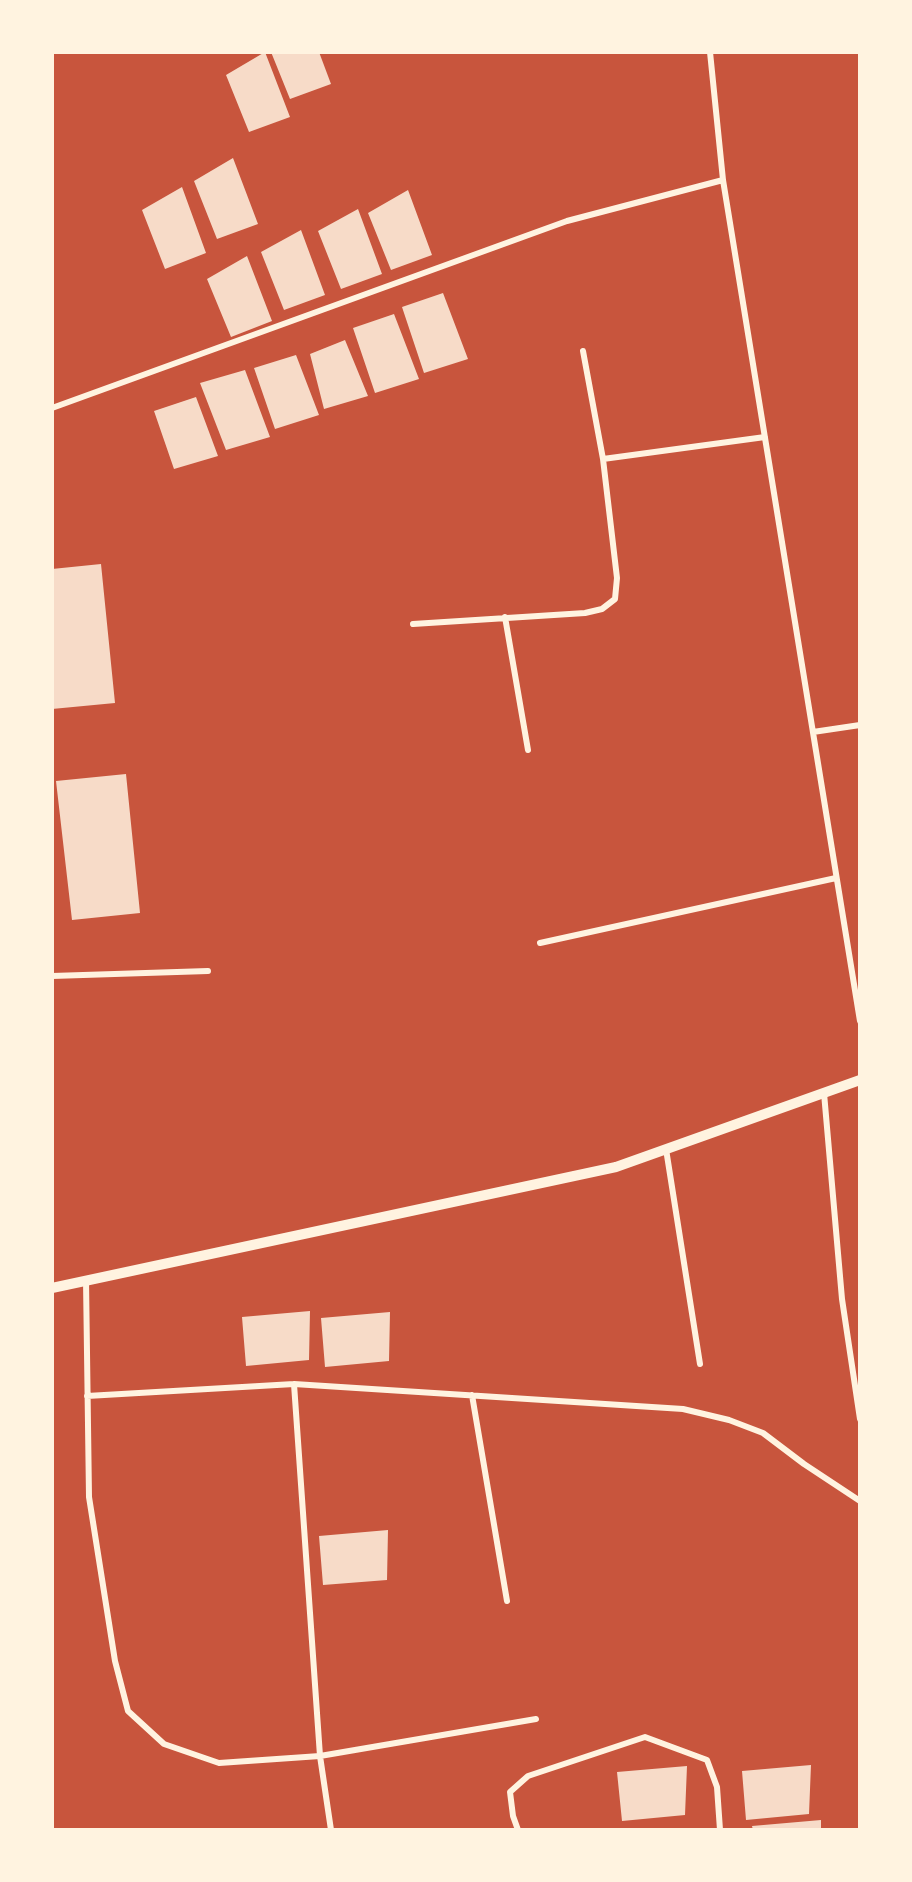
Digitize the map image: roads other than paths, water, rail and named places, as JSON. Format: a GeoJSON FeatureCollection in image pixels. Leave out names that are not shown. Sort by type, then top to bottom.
{"type":"FeatureCollection","features":[{"type":"Feature","properties":{"kind":"street"},"geometry":{"type":"LineString","coordinates":[[710,52],[723,180],[860,1021]]}},
{"type":"Feature","properties":{"kind":"street"},"geometry":{"type":"LineString","coordinates":[[52,408],[567,221],[723,180]]}},
{"type":"Feature","properties":{"kind":"street"},"geometry":{"type":"LineString","coordinates":[[413,624],[585,613],[602,609],[615,599],[617,578],[603,459],[583,351]]}},
{"type":"Feature","properties":{"kind":"street"},"geometry":{"type":"LineString","coordinates":[[603,459],[765,437]]}},
{"type":"Feature","properties":{"kind":"street"},"geometry":{"type":"LineString","coordinates":[[505,617],[528,750]]}},
{"type":"Feature","properties":{"kind":"street"},"geometry":{"type":"LineString","coordinates":[[813,732],[860,725]]}},
{"type":"Feature","properties":{"kind":"street"},"geometry":{"type":"LineString","coordinates":[[540,943],[836,878]]}},
{"type":"Feature","properties":{"kind":"street"},"geometry":{"type":"LineString","coordinates":[[52,976],[208,971]]}},
{"type":"Feature","properties":{"kind":"street"},"geometry":{"type":"LineString","coordinates":[[52,1288],[616,1167],[860,1080]]}},
{"type":"Feature","properties":{"kind":"street"},"geometry":{"type":"LineString","coordinates":[[824,1093],[843,1299],[860,1419]]}},
{"type":"Feature","properties":{"kind":"street"},"geometry":{"type":"LineString","coordinates":[[666,1149],[700,1364]]}},
{"type":"Feature","properties":{"kind":"street"},"geometry":{"type":"LineString","coordinates":[[86,1280],[89,1497],[115,1661],[128,1711],[164,1744],[219,1763],[320,1756],[536,1719]]}},
{"type":"Feature","properties":{"kind":"street"},"geometry":{"type":"LineString","coordinates":[[87,1396],[294,1384],[683,1409],[729,1420],[764,1433],[804,1464],[860,1501]]}},
{"type":"Feature","properties":{"kind":"street"},"geometry":{"type":"LineString","coordinates":[[294,1384],[320,1756],[331,1830]]}},
{"type":"Feature","properties":{"kind":"street"},"geometry":{"type":"LineString","coordinates":[[472,1395],[507,1601]]}},
{"type":"Feature","properties":{"kind":"street"},"geometry":{"type":"LineString","coordinates":[[518,1830],[513,1816],[510,1792],[528,1776],[645,1737],[707,1760],[717,1788],[720,1830]]}}]}
